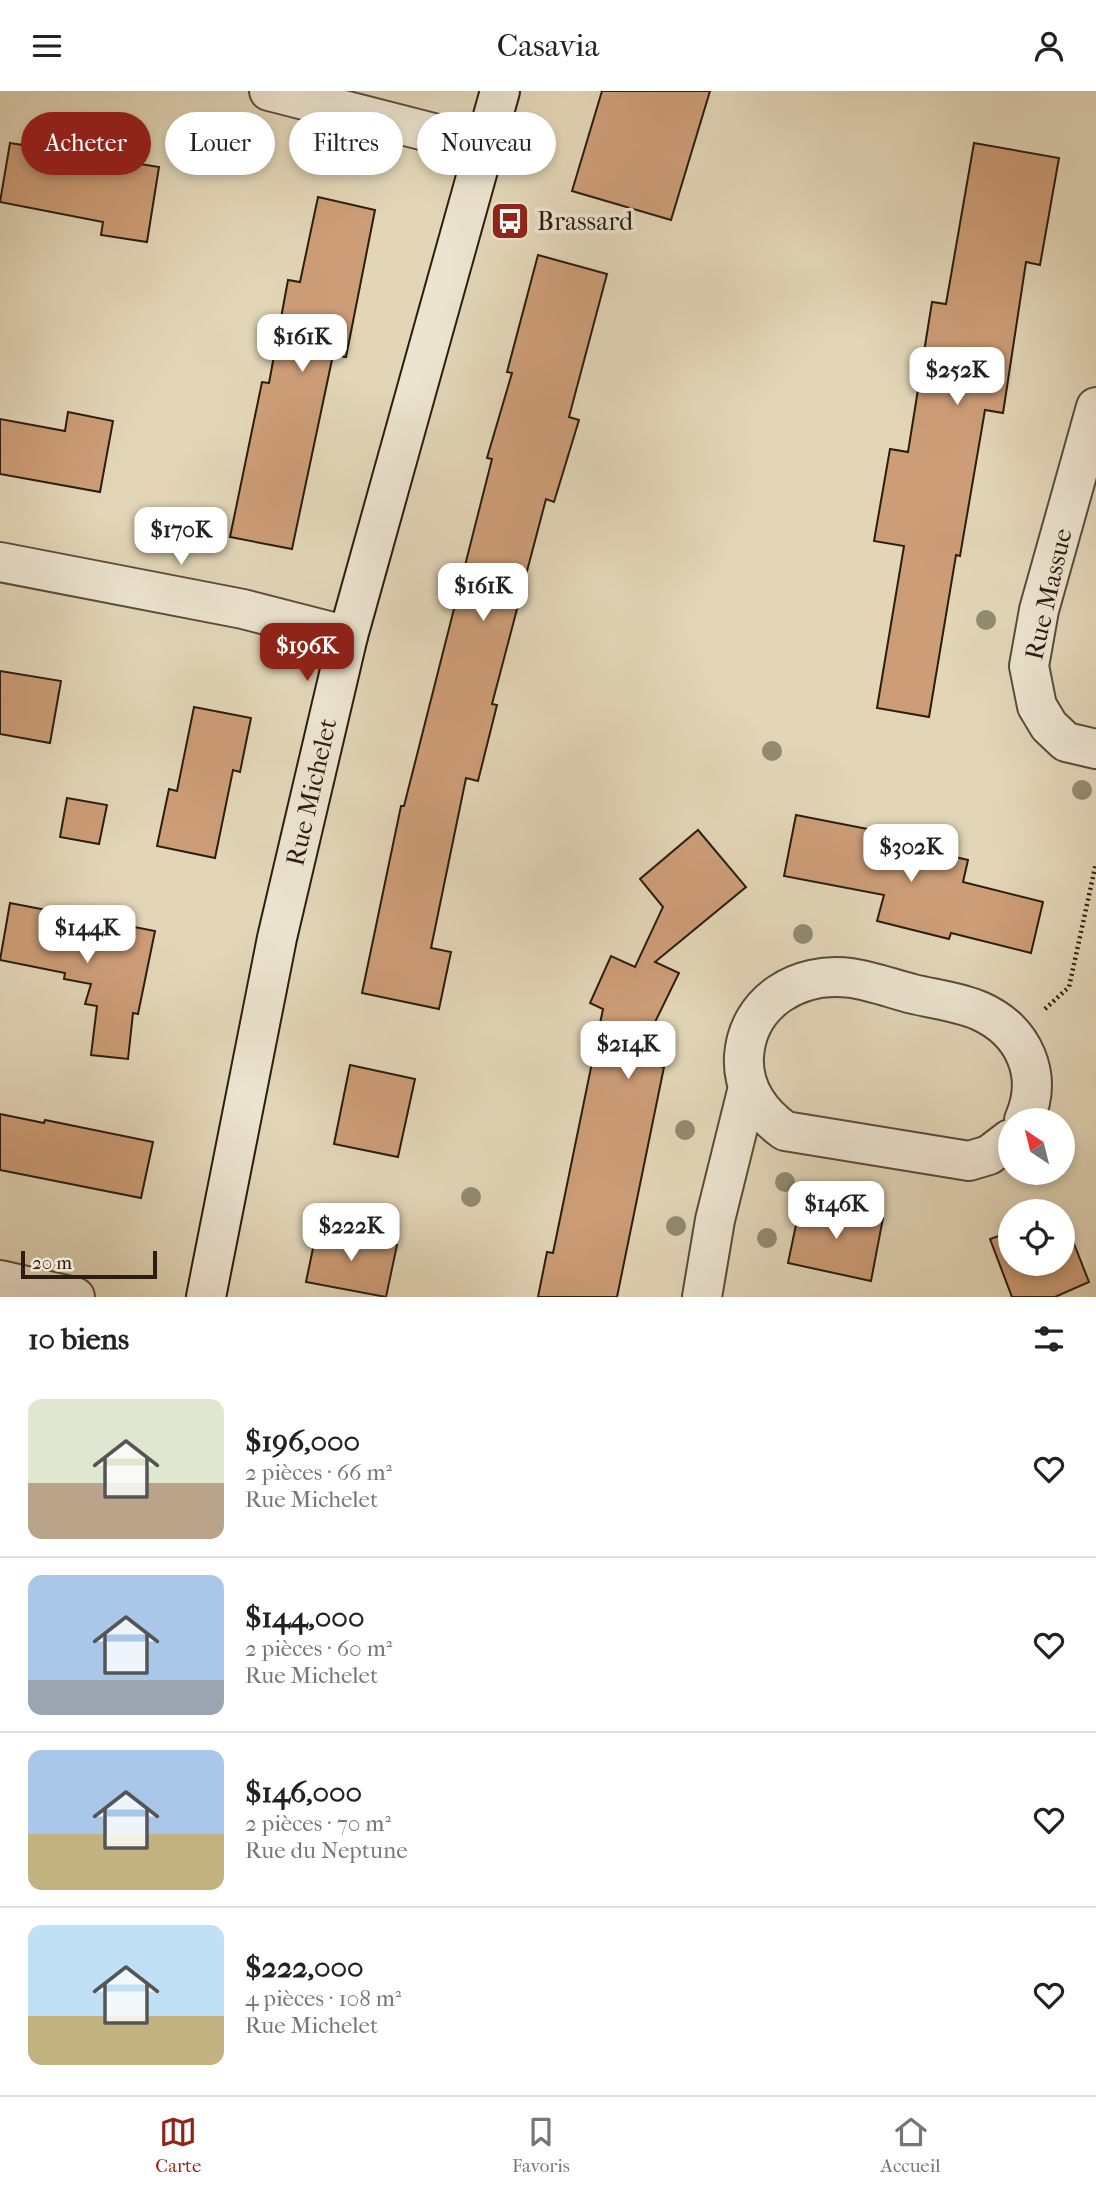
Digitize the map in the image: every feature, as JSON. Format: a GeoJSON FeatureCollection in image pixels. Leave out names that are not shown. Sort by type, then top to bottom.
{"type":"FeatureCollection","features":[{"type":"Feature","properties":{"kind":"street"},"geometry":{"type":"LineString","coordinates":[[269,91],[417,129]]}},
{"type":"Feature","properties":{"kind":"street","name":"Rue Michelet"},"geometry":{"type":"LineString","coordinates":[[494,112],[500,91]]}},
{"type":"Feature","properties":{"kind":"street","name":"Rue Michelet"},"geometry":{"type":"LineString","coordinates":[[206,1297],[277,938],[348,636],[476,175]]}},
{"type":"Feature","properties":{"kind":"street","name":"Rue Massue"},"geometry":{"type":"LineString","coordinates":[[1096,407],[1039,610],[1029,666],[1037,706],[1049,726],[1066,742],[1096,750]]}},
{"type":"Feature","properties":{"kind":"street"},"geometry":{"type":"LineString","coordinates":[[0,562],[243,609],[348,636]]}},
{"type":"Feature","properties":{"kind":"street"},"geometry":{"type":"LineString","coordinates":[[998,1148],[989,1154],[968,1161],[785,1131],[757,1105],[748,1087],[744,1064],[745,1043],[757,1016],[767,1003],[785,989],[806,981],[850,978],[978,1009],[1015,1035],[1030,1063],[1033,1077],[1028,1108]]}},
{"type":"Feature","properties":{"kind":"street"},"geometry":{"type":"LineString","coordinates":[[702,1297],[715,1220],[748,1087]]}},
{"type":"Feature","properties":{"kind":"street"},"geometry":{"type":"LineString","coordinates":[[0,1280],[75,1297]]}},
{"type":"Feature","properties":{"kind":"path"},"geometry":{"type":"LineString","coordinates":[[1015,1035],[1069,987],[1096,863]]}},
{"type":"Feature","properties":{"kind":"building"},"geometry":{"type":"Polygon","coordinates":[[[602,91],[710,91],[671,220],[572,191],[602,91]]]}},
{"type":"Feature","properties":{"kind":"building"},"geometry":{"type":"Polygon","coordinates":[[[10,143],[21,145],[21,175],[151,175],[151,166],[159,167],[147,242],[101,235],[103,222],[0,202],[10,143]]]}},
{"type":"Feature","properties":{"kind":"building"},"geometry":{"type":"Polygon","coordinates":[[[974,143],[1059,158],[1040,265],[1026,262],[1003,413],[985,410],[960,556],[956,555],[929,717],[877,708],[904,546],[874,541],[890,449],[908,452],[932,302],[946,304],[974,143]]]}},
{"type":"Feature","properties":{"kind":"building"},"geometry":{"type":"Polygon","coordinates":[[[318,197],[375,210],[346,357],[333,355],[292,549],[230,537],[262,382],[269,383],[288,280],[300,282],[318,197]]]}},
{"type":"Feature","properties":{"kind":"building"},"geometry":{"type":"Polygon","coordinates":[[[538,255],[607,274],[569,417],[579,420],[554,502],[546,499],[492,704],[497,705],[478,781],[466,778],[431,948],[451,952],[439,1009],[362,993],[401,806],[404,806],[492,459],[487,458],[512,373],[507,372],[538,255]]]}},
{"type":"Feature","properties":{"kind":"building"},"geometry":{"type":"Polygon","coordinates":[[[68,412],[113,421],[100,492],[0,474],[0,419],[65,431],[68,412]]]}},
{"type":"Feature","properties":{"kind":"building"},"geometry":{"type":"Polygon","coordinates":[[[0,671],[61,681],[50,743],[0,734],[0,671]]]}},
{"type":"Feature","properties":{"kind":"building"},"geometry":{"type":"Polygon","coordinates":[[[194,707],[251,718],[240,772],[233,770],[215,858],[157,846],[169,789],[177,791],[194,707]]]}},
{"type":"Feature","properties":{"kind":"building"},"geometry":{"type":"Polygon","coordinates":[[[67,798],[107,805],[99,844],[60,837],[67,798]]]}},
{"type":"Feature","properties":{"kind":"building"},"geometry":{"type":"Polygon","coordinates":[[[796,815],[883,832],[881,839],[968,860],[963,882],[1043,902],[1031,953],[951,933],[949,939],[877,921],[884,895],[784,876],[796,815]]]}},
{"type":"Feature","properties":{"kind":"building"},"geometry":{"type":"Polygon","coordinates":[[[698,830],[746,887],[655,962],[679,973],[636,1061],[664,1067],[617,1297],[538,1297],[547,1252],[553,1253],[603,1009],[590,1003],[611,956],[635,967],[663,907],[640,879],[698,830]]]}},
{"type":"Feature","properties":{"kind":"building"},"geometry":{"type":"Polygon","coordinates":[[[10,903],[155,931],[138,1014],[133,1013],[128,1059],[91,1055],[97,1006],[85,1004],[91,984],[64,979],[65,973],[0,960],[10,903]]]}},
{"type":"Feature","properties":{"kind":"building"},"geometry":{"type":"Polygon","coordinates":[[[350,1065],[415,1079],[398,1157],[334,1144],[350,1065]]]}},
{"type":"Feature","properties":{"kind":"building"},"geometry":{"type":"Polygon","coordinates":[[[0,1114],[44,1123],[45,1120],[153,1142],[141,1198],[0,1170],[0,1114]]]}},
{"type":"Feature","properties":{"kind":"building"},"geometry":{"type":"Polygon","coordinates":[[[801,1201],[883,1218],[871,1281],[788,1263],[801,1201]]]}},
{"type":"Feature","properties":{"kind":"building"},"geometry":{"type":"Polygon","coordinates":[[[317,1229],[397,1245],[386,1297],[306,1282],[317,1229]]]}},
{"type":"Feature","properties":{"kind":"building"},"geometry":{"type":"Polygon","coordinates":[[[998,1236],[998,1260],[990,1239],[998,1236]]]}},
{"type":"Feature","properties":{"kind":"building"},"geometry":{"type":"Polygon","coordinates":[[[1075,1246],[1089,1282],[1055,1297],[1012,1297],[1004,1276],[1075,1276],[1075,1246]]]}},
{"type":"Feature","properties":{"kind":"place","name":"Brassard"},"geometry":{"type":"Point","coordinates":[510,221]}}]}
